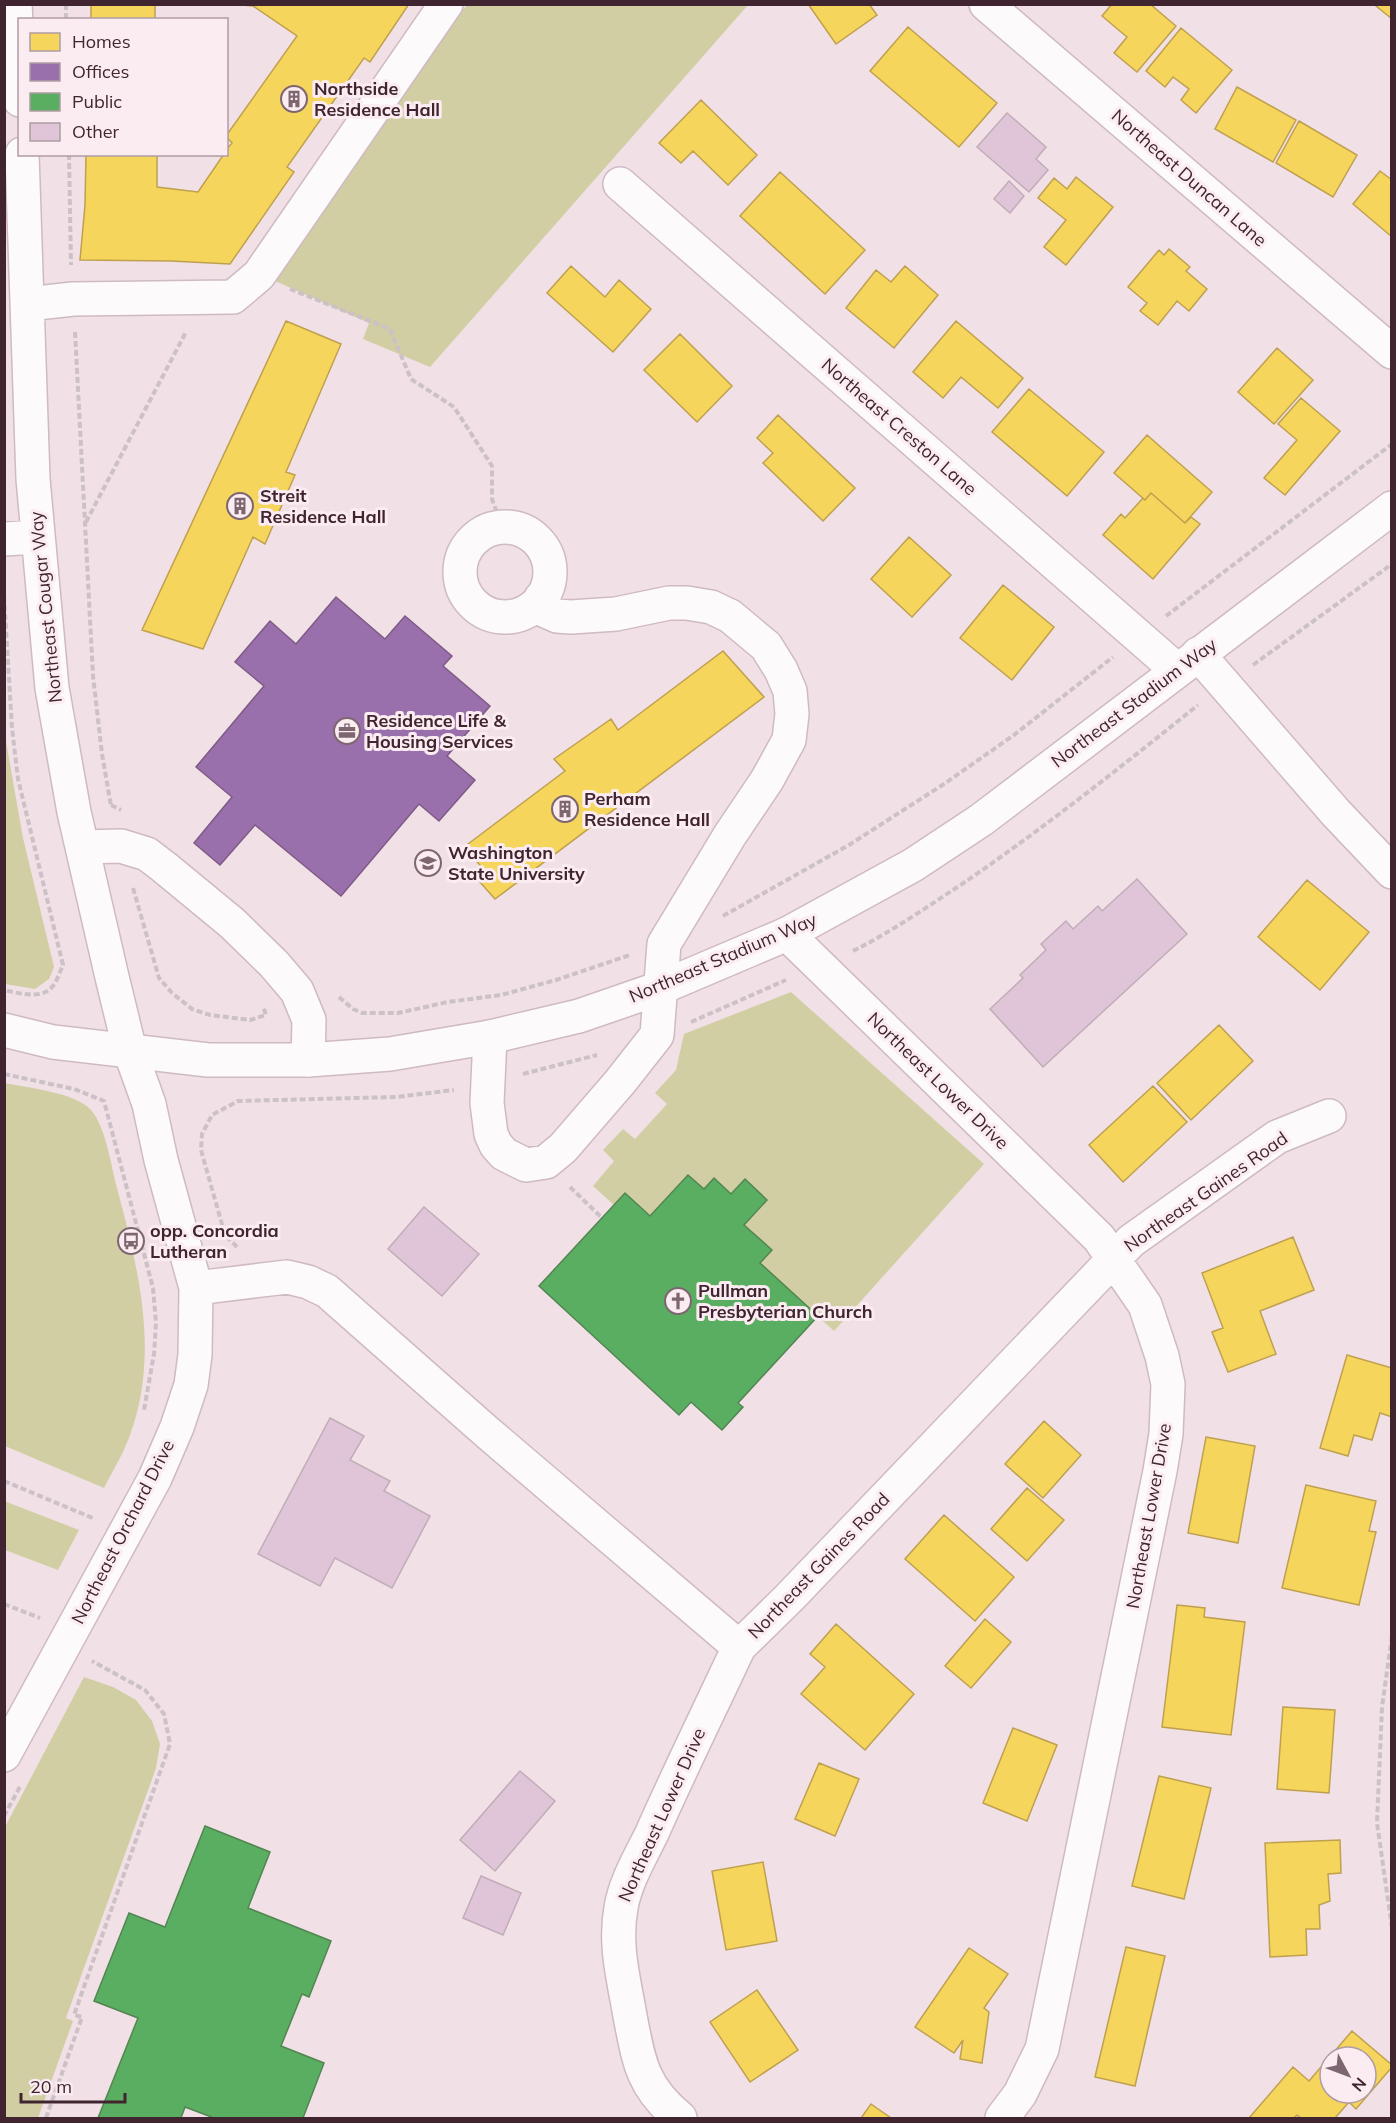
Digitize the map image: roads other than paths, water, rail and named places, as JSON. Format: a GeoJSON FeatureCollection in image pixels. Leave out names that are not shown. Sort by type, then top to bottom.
{"type":"FeatureCollection","features":[{"type":"Feature","properties":{"kind":"street"},"geometry":{"type":"LineString","coordinates":[[15,4],[18,62]]}},
{"type":"Feature","properties":{"kind":"street"},"geometry":{"type":"LineString","coordinates":[[28,303],[73,299],[233,297],[259,275],[446,4]]}},
{"type":"Feature","properties":{"kind":"street","name":"Northeast Duncan Lane"},"geometry":{"type":"LineString","coordinates":[[986,4],[1392,352]]}},
{"type":"Feature","properties":{"kind":"street","name":"Northeast Cougar Way"},"geometry":{"type":"LineString","coordinates":[[22,156],[33,479],[52,688],[74,812],[130,1052]]}},
{"type":"Feature","properties":{"kind":"street","name":"Northeast Creston Lane"},"geometry":{"type":"LineString","coordinates":[[620,184],[1139,637],[1188,662],[1225,686],[1392,872]]}},
{"type":"Feature","properties":{"kind":"street","name":"Northeast Stadium Way"},"geometry":{"type":"LineString","coordinates":[[4,1030],[53,1042],[208,1060],[308,1060],[390,1054],[490,1037],[579,1016],[660,988],[787,934],[913,866],[981,820],[1392,508]]}},
{"type":"Feature","properties":{"kind":"street"},"geometry":{"type":"LineString","coordinates":[[490,1037],[487,1103],[491,1134],[496,1145],[504,1154],[526,1165],[546,1162],[563,1148],[657,1035],[664,944],[730,835],[767,780],[789,740],[792,714],[790,691],[781,670],[766,646],[730,616],[711,607],[669,603],[616,614],[571,618],[557,616],[541,609],[541,598],[550,580],[550,566],[547,553],[528,533],[515,528],[502,527],[488,530],[475,538],[465,551],[460,566],[461,582],[467,597],[478,608],[492,615],[507,617],[522,614],[536,606],[541,598]]}},
{"type":"Feature","properties":{"kind":"street"},"geometry":{"type":"LineString","coordinates":[[4,539],[37,537]]}},
{"type":"Feature","properties":{"kind":"street"},"geometry":{"type":"LineString","coordinates":[[82,847],[121,846],[147,855],[232,923],[274,963],[297,991],[309,1020],[308,1060]]}},
{"type":"Feature","properties":{"kind":"street","name":"Northeast Lower Drive"},"geometry":{"type":"LineString","coordinates":[[787,934],[1099,1238],[1144,1305],[1162,1356],[1168,1384],[1166,1434],[1160,1471],[1042,2049],[1020,2094],[1002,2118]]}},
{"type":"Feature","properties":{"kind":"street","name":"Northeast Orchard Drive"},"geometry":{"type":"LineString","coordinates":[[4,1755],[155,1478],[192,1385],[196,1288],[161,1160],[149,1104],[130,1052]]}},
{"type":"Feature","properties":{"kind":"street","name":"Northeast Gaines Road"},"geometry":{"type":"LineString","coordinates":[[196,1288],[286,1277],[308,1282],[327,1292],[739,1647],[1131,1241],[1277,1137],[1329,1116]]}},
{"type":"Feature","properties":{"kind":"street","name":"Northeast Lower Drive"},"geometry":{"type":"LineString","coordinates":[[680,2118],[663,2104],[646,2081],[635,2042],[619,1949],[621,1906],[672,1787],[739,1647]]}},
{"type":"Feature","properties":{"kind":"place","name":"Northside Residence Hall"},"geometry":{"type":"Point","coordinates":[294,99]}},
{"type":"Feature","properties":{"kind":"place","name":"Streit Residence Hall"},"geometry":{"type":"Point","coordinates":[240,506]}},
{"type":"Feature","properties":{"kind":"place","name":"Residence Life & Housing Services"},"geometry":{"type":"Point","coordinates":[347,731]}},
{"type":"Feature","properties":{"kind":"place","name":"Perham Residence Hall"},"geometry":{"type":"Point","coordinates":[565,809]}},
{"type":"Feature","properties":{"kind":"place","name":"Washington State University"},"geometry":{"type":"Point","coordinates":[428,863]}},
{"type":"Feature","properties":{"kind":"place","name":"opp. Concordia Lutheran"},"geometry":{"type":"Point","coordinates":[131,1241]}},
{"type":"Feature","properties":{"kind":"place","name":"Pullman Presbyterian Church"},"geometry":{"type":"Point","coordinates":[678,1301]}}]}
